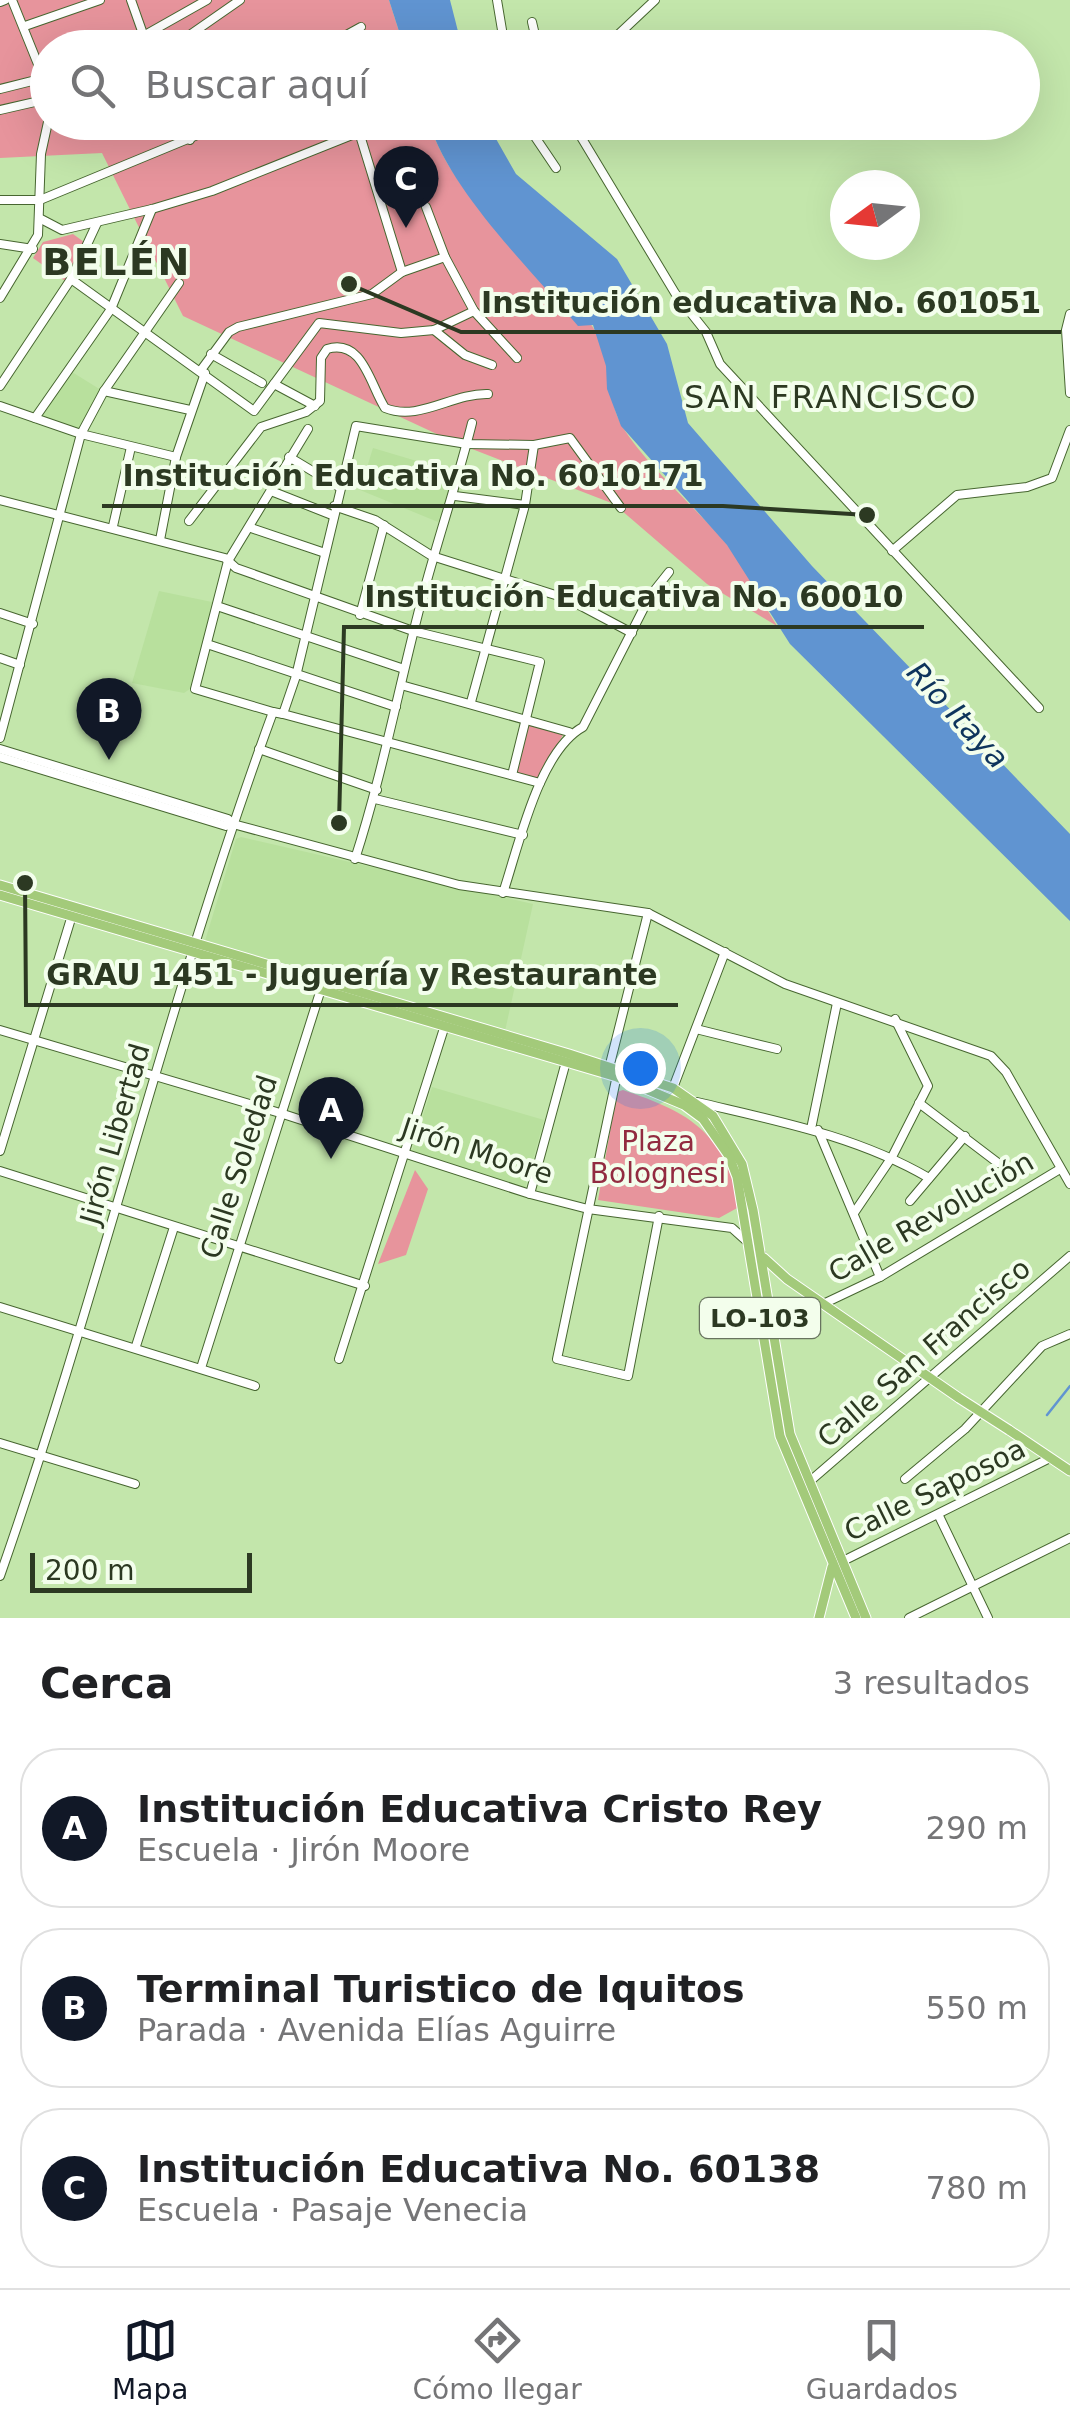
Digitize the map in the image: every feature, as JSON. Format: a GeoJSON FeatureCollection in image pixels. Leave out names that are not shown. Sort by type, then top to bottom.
{"type":"FeatureCollection","features":[{"type":"Feature","properties":{"kind":"main road","name":"LO-103"},"geometry":{"type":"LineString","coordinates":[[0,886],[192,949],[673,1088],[696,1102],[726,1132],[742,1164],[762,1256],[790,1434],[804,1486]]}},
{"type":"Feature","properties":{"kind":"main road","name":"LO-103"},"geometry":{"type":"LineString","coordinates":[[0,895],[73,911]]}},
{"type":"Feature","properties":{"kind":"main road","name":"LO-103"},"geometry":{"type":"LineString","coordinates":[[613,1072],[684,1105],[703,1119],[737,1177],[780,1436],[837,1564],[856,1618]]}},
{"type":"Feature","properties":{"kind":"main road"},"geometry":{"type":"LineString","coordinates":[[762,1256],[822,1304],[1070,1472]]}},
{"type":"Feature","properties":{"kind":"main road"},"geometry":{"type":"LineString","coordinates":[[766,1290],[771,1280],[787,1279]]}},
{"type":"Feature","properties":{"kind":"main road","name":"LO-103"},"geometry":{"type":"LineString","coordinates":[[837,1564],[866,1618]]}},
{"type":"Feature","properties":{"kind":"main road"},"geometry":{"type":"LineString","coordinates":[[819,1618],[837,1564]]}},
{"type":"Feature","properties":{"kind":"street"},"geometry":{"type":"LineString","coordinates":[[12,0],[30,38]]}},
{"type":"Feature","properties":{"kind":"street"},"geometry":{"type":"LineString","coordinates":[[25,26],[100,0]]}},
{"type":"Feature","properties":{"kind":"street"},"geometry":{"type":"LineString","coordinates":[[131,0],[141,30]]}},
{"type":"Feature","properties":{"kind":"street"},"geometry":{"type":"LineString","coordinates":[[201,30],[240,0]]}},
{"type":"Feature","properties":{"kind":"street"},"geometry":{"type":"LineString","coordinates":[[497,0],[501,30]]}},
{"type":"Feature","properties":{"kind":"street"},"geometry":{"type":"LineString","coordinates":[[623,30],[655,0]]}},
{"type":"Feature","properties":{"kind":"street"},"geometry":{"type":"LineString","coordinates":[[164,30],[205,1],[217,20]]}},
{"type":"Feature","properties":{"kind":"street"},"geometry":{"type":"LineString","coordinates":[[532,22],[534,30]]}},
{"type":"Feature","properties":{"kind":"street"},"geometry":{"type":"LineString","coordinates":[[357,30],[361,28]]}},
{"type":"Feature","properties":{"kind":"street"},"geometry":{"type":"LineString","coordinates":[[0,89],[30,81]]}},
{"type":"Feature","properties":{"kind":"street"},"geometry":{"type":"LineString","coordinates":[[0,110],[30,104]]}},
{"type":"Feature","properties":{"kind":"street"},"geometry":{"type":"LineString","coordinates":[[0,298],[34,249],[40,219],[44,140]]}},
{"type":"Feature","properties":{"kind":"street"},"geometry":{"type":"LineString","coordinates":[[0,200],[40,200],[190,140]]}},
{"type":"Feature","properties":{"kind":"street"},"geometry":{"type":"LineString","coordinates":[[40,219],[56,230],[152,209],[212,191],[339,140]]}},
{"type":"Feature","properties":{"kind":"street"},"geometry":{"type":"LineString","coordinates":[[361,140],[402,272]]}},
{"type":"Feature","properties":{"kind":"street"},"geometry":{"type":"LineString","coordinates":[[537,140],[556,168]]}},
{"type":"Feature","properties":{"kind":"street"},"geometry":{"type":"LineString","coordinates":[[583,140],[675,292],[706,332],[720,364],[1039,708]]}},
{"type":"Feature","properties":{"kind":"street"},"geometry":{"type":"LineString","coordinates":[[426,207],[445,257],[474,311],[517,358]]}},
{"type":"Feature","properties":{"kind":"street"},"geometry":{"type":"LineString","coordinates":[[35,418],[111,309],[152,209]]}},
{"type":"Feature","properties":{"kind":"street"},"geometry":{"type":"LineString","coordinates":[[0,386],[71,279],[97,223]]}},
{"type":"Feature","properties":{"kind":"street"},"geometry":{"type":"LineString","coordinates":[[0,244],[34,249]]}},
{"type":"Feature","properties":{"kind":"street"},"geometry":{"type":"LineString","coordinates":[[160,540],[176,457],[203,372],[212,354],[238,328],[372,294],[402,272],[445,257]]}},
{"type":"Feature","properties":{"kind":"street"},"geometry":{"type":"LineString","coordinates":[[71,279],[254,410],[319,323],[400,333],[434,330],[474,311]]}},
{"type":"Feature","properties":{"kind":"street"},"geometry":{"type":"LineString","coordinates":[[0,738],[64,514],[81,434],[104,391],[179,283]]}},
{"type":"Feature","properties":{"kind":"street"},"geometry":{"type":"LineString","coordinates":[[1070,314],[1066,330],[1070,394]]}},
{"type":"Feature","properties":{"kind":"street"},"geometry":{"type":"LineString","coordinates":[[434,330],[465,355],[492,366]]}},
{"type":"Feature","properties":{"kind":"street"},"geometry":{"type":"LineString","coordinates":[[189,521],[260,427],[314,406],[322,396],[321,358],[327,349],[336,346],[362,359],[384,408],[396,413],[413,413],[459,395],[488,394]]}},
{"type":"Feature","properties":{"kind":"street"},"geometry":{"type":"LineString","coordinates":[[212,354],[262,383]]}},
{"type":"Feature","properties":{"kind":"street"},"geometry":{"type":"LineString","coordinates":[[274,384],[314,406]]}},
{"type":"Feature","properties":{"kind":"street"},"geometry":{"type":"LineString","coordinates":[[104,391],[190,410]]}},
{"type":"Feature","properties":{"kind":"street"},"geometry":{"type":"LineString","coordinates":[[0,406],[81,434],[176,457]]}},
{"type":"Feature","properties":{"kind":"street"},"geometry":{"type":"LineString","coordinates":[[355,860],[376,795],[432,556],[455,496],[472,422]]}},
{"type":"Feature","properties":{"kind":"street","name":"Jirón Libertad"},"geometry":{"type":"LineString","coordinates":[[0,1576],[81,1330],[232,824],[260,749],[296,676],[356,426],[467,444]]}},
{"type":"Feature","properties":{"kind":"street"},"geometry":{"type":"LineString","coordinates":[[308,429],[228,561],[195,689],[540,783]]}},
{"type":"Feature","properties":{"kind":"street"},"geometry":{"type":"LineString","coordinates":[[892,550],[958,496],[1027,487],[1052,478],[1070,430]]}},
{"type":"Feature","properties":{"kind":"street"},"geometry":{"type":"LineString","coordinates":[[467,444],[534,445],[570,438],[621,508]]}},
{"type":"Feature","properties":{"kind":"street"},"geometry":{"type":"LineString","coordinates":[[471,702],[525,504],[534,445]]}},
{"type":"Feature","properties":{"kind":"street"},"geometry":{"type":"LineString","coordinates":[[113,526],[131,447]]}},
{"type":"Feature","properties":{"kind":"street"},"geometry":{"type":"LineString","coordinates":[[288,457],[339,487]]}},
{"type":"Feature","properties":{"kind":"street"},"geometry":{"type":"LineString","coordinates":[[271,491],[384,525],[432,556],[501,581],[568,599],[632,633]]}},
{"type":"Feature","properties":{"kind":"street"},"geometry":{"type":"LineString","coordinates":[[455,496],[525,504]]}},
{"type":"Feature","properties":{"kind":"street"},"geometry":{"type":"LineString","coordinates":[[0,500],[113,526],[228,561],[313,599],[413,632],[540,662],[512,774]]}},
{"type":"Feature","properties":{"kind":"street"},"geometry":{"type":"LineString","coordinates":[[360,615],[384,525]]}},
{"type":"Feature","properties":{"kind":"street"},"geometry":{"type":"LineString","coordinates":[[251,528],[325,552]]}},
{"type":"Feature","properties":{"kind":"street"},"geometry":{"type":"LineString","coordinates":[[502,893],[540,783],[570,732],[582,727],[650,596],[669,572]]}},
{"type":"Feature","properties":{"kind":"street"},"geometry":{"type":"LineString","coordinates":[[217,606],[404,668]]}},
{"type":"Feature","properties":{"kind":"street"},"geometry":{"type":"LineString","coordinates":[[0,613],[33,624]]}},
{"type":"Feature","properties":{"kind":"street"},"geometry":{"type":"LineString","coordinates":[[207,644],[396,707]]}},
{"type":"Feature","properties":{"kind":"street"},"geometry":{"type":"LineString","coordinates":[[0,658],[20,665]]}},
{"type":"Feature","properties":{"kind":"street"},"geometry":{"type":"LineString","coordinates":[[401,685],[570,732]]}},
{"type":"Feature","properties":{"kind":"street"},"geometry":{"type":"LineString","coordinates":[[0,749],[226,826],[232,824],[355,860],[502,893],[648,913],[785,984],[896,1020],[999,1063],[1070,1184]]}},
{"type":"Feature","properties":{"kind":"street"},"geometry":{"type":"LineString","coordinates":[[260,749],[376,795],[523,835]]}},
{"type":"Feature","properties":{"kind":"street"},"geometry":{"type":"LineString","coordinates":[[0,757],[107,785]]}},
{"type":"Feature","properties":{"kind":"street"},"geometry":{"type":"LineString","coordinates":[[0,1151],[73,911]]}},
{"type":"Feature","properties":{"kind":"street"},"geometry":{"type":"LineString","coordinates":[[648,913],[557,1359],[628,1376],[659,1216]]}},
{"type":"Feature","properties":{"kind":"street"},"geometry":{"type":"LineString","coordinates":[[673,1088],[725,952]]}},
{"type":"Feature","properties":{"kind":"street","name":"Calle Soledad"},"geometry":{"type":"LineString","coordinates":[[201,1368],[322,986]]}},
{"type":"Feature","properties":{"kind":"street"},"geometry":{"type":"LineString","coordinates":[[837,1003],[815,1130],[880,1277]]}},
{"type":"Feature","properties":{"kind":"street"},"geometry":{"type":"LineString","coordinates":[[854,1213],[892,1157],[927,1082],[896,1020]]}},
{"type":"Feature","properties":{"kind":"street"},"geometry":{"type":"LineString","coordinates":[[339,1359],[408,1153],[446,1022]]}},
{"type":"Feature","properties":{"kind":"street","name":"Jirón Moore"},"geometry":{"type":"LineString","coordinates":[[0,1030],[280,1112],[530,1194],[588,1209],[732,1228],[748,1238]]}},
{"type":"Feature","properties":{"kind":"street"},"geometry":{"type":"LineString","coordinates":[[696,1030],[777,1049]]}},
{"type":"Feature","properties":{"kind":"street"},"geometry":{"type":"LineString","coordinates":[[530,1194],[568,1058]]}},
{"type":"Feature","properties":{"kind":"street"},"geometry":{"type":"LineString","coordinates":[[696,1102],[815,1130],[892,1157],[929,1178]]}},
{"type":"Feature","properties":{"kind":"street"},"geometry":{"type":"LineString","coordinates":[[919,1103],[998,1163]]}},
{"type":"Feature","properties":{"kind":"street"},"geometry":{"type":"LineString","coordinates":[[910,1201],[965,1136]]}},
{"type":"Feature","properties":{"kind":"street","name":"Calle Revolución"},"geometry":{"type":"LineString","coordinates":[[822,1304],[880,1277],[1060,1168]]}},
{"type":"Feature","properties":{"kind":"street"},"geometry":{"type":"LineString","coordinates":[[0,1172],[364,1286]]}},
{"type":"Feature","properties":{"kind":"street"},"geometry":{"type":"LineString","coordinates":[[136,1346],[174,1226]]}},
{"type":"Feature","properties":{"kind":"street"},"geometry":{"type":"LineString","coordinates":[[748,1238],[762,1256]]}},
{"type":"Feature","properties":{"kind":"street","name":"Calle San Francisco"},"geometry":{"type":"LineString","coordinates":[[804,1486],[1070,1256]]}},
{"type":"Feature","properties":{"kind":"street"},"geometry":{"type":"LineString","coordinates":[[0,1306],[255,1386]]}},
{"type":"Feature","properties":{"kind":"street"},"geometry":{"type":"LineString","coordinates":[[905,1479],[965,1429],[1042,1346],[1070,1334]]}},
{"type":"Feature","properties":{"kind":"street"},"geometry":{"type":"LineString","coordinates":[[0,1443],[135,1484]]}},
{"type":"Feature","properties":{"kind":"street","name":"Calle Saposoa"},"geometry":{"type":"LineString","coordinates":[[837,1564],[1050,1458]]}},
{"type":"Feature","properties":{"kind":"street"},"geometry":{"type":"LineString","coordinates":[[939,1516],[988,1618]]}},
{"type":"Feature","properties":{"kind":"street"},"geometry":{"type":"LineString","coordinates":[[910,1618],[1070,1538]]}},
{"type":"Feature","properties":{"kind":"shaded area"},"geometry":{"type":"Polygon","coordinates":[[[72,372],[101,390],[80,431],[40,417],[72,372]]]}},
{"type":"Feature","properties":{"kind":"shaded area"},"geometry":{"type":"Polygon","coordinates":[[[373,448],[457,473],[438,522],[360,490],[373,448]]]}},
{"type":"Feature","properties":{"kind":"shaded area"},"geometry":{"type":"Polygon","coordinates":[[[159,591],[212,602],[194,686],[184,693],[132,683],[159,591]]]}},
{"type":"Feature","properties":{"kind":"shaded area"},"geometry":{"type":"Polygon","coordinates":[[[241,837],[533,904],[505,1031],[205,941],[236,839],[241,837]]]}},
{"type":"Feature","properties":{"kind":"shaded area"},"geometry":{"type":"Polygon","coordinates":[[[432,1087],[544,1120],[525,1188],[412,1151],[432,1087]]]}},
{"type":"Feature","properties":{"kind":"green space"},"geometry":{"type":"Polygon","coordinates":[[[0,0],[389,0],[399,30],[30,30],[30,140],[436,140],[458,180],[478,205],[589,322],[601,344],[615,410],[628,436],[725,542],[777,626],[707,584],[614,504],[454,442],[183,316],[102,153],[0,158],[0,0]]]}},
{"type":"Feature","properties":{"kind":"green space"},"geometry":{"type":"Polygon","coordinates":[[[73,234],[84,242],[65,281],[33,258],[43,242],[73,234]]]}},
{"type":"Feature","properties":{"kind":"green space"},"geometry":{"type":"Polygon","coordinates":[[[529,722],[564,733],[538,779],[515,772],[529,722]]]}},
{"type":"Feature","properties":{"kind":"green space","name":"Plaza Bolognesi"},"geometry":{"type":"Polygon","coordinates":[[[623,1090],[668,1107],[701,1129],[724,1160],[739,1207],[719,1218],[598,1200],[617,1092],[623,1090]]]}},
{"type":"Feature","properties":{"kind":"green space"},"geometry":{"type":"Polygon","coordinates":[[[415,1170],[428,1189],[406,1255],[378,1264],[415,1170]]]}},
{"type":"Feature","properties":{"kind":"water"},"geometry":{"type":"Polygon","coordinates":[[[389,0],[450,0],[458,30],[399,30],[389,0]]]}},
{"type":"Feature","properties":{"kind":"water","name":"Río Itaya"},"geometry":{"type":"Polygon","coordinates":[[[436,140],[497,140],[516,174],[617,259],[667,344],[688,423],[812,566],[1070,834],[1070,921],[790,644],[727,545],[621,426],[607,389],[606,366],[593,325],[578,326],[494,229],[436,140]]]}},
{"type":"Feature","properties":{"kind":"waterway"},"geometry":{"type":"LineString","coordinates":[[1047,1415],[1070,1386]]}},
{"type":"Feature","properties":{"kind":"place","name":"Institución Educativa No. 60138"},"geometry":{"type":"Point","coordinates":[406,228]}},
{"type":"Feature","properties":{"kind":"place","name":"Institución educativa No. 601051"},"geometry":{"type":"Point","coordinates":[349,284]}},
{"type":"Feature","properties":{"kind":"place","name":"Institución Educativa No. 6010171"},"geometry":{"type":"Point","coordinates":[867,515]}},
{"type":"Feature","properties":{"kind":"place","name":"Terminal Turistico de Iquitos"},"geometry":{"type":"Point","coordinates":[109,760]}},
{"type":"Feature","properties":{"kind":"place","name":"Institución Educativa No. 60010"},"geometry":{"type":"Point","coordinates":[339,823]}},
{"type":"Feature","properties":{"kind":"place","name":"GRAU 1451 - Juguería y Restaurante"},"geometry":{"type":"Point","coordinates":[25,883]}},
{"type":"Feature","properties":{"kind":"place","name":"Institución Educativa Cristo Rey"},"geometry":{"type":"Point","coordinates":[331,1159]}},
{"type":"Feature","properties":{"kind":"district","name":"BELÉN"},"geometry":{"type":"Point","coordinates":[117,262]}},
{"type":"Feature","properties":{"kind":"district","name":"SAN FRANCISCO"},"geometry":{"type":"Point","coordinates":[831,397]}}]}
